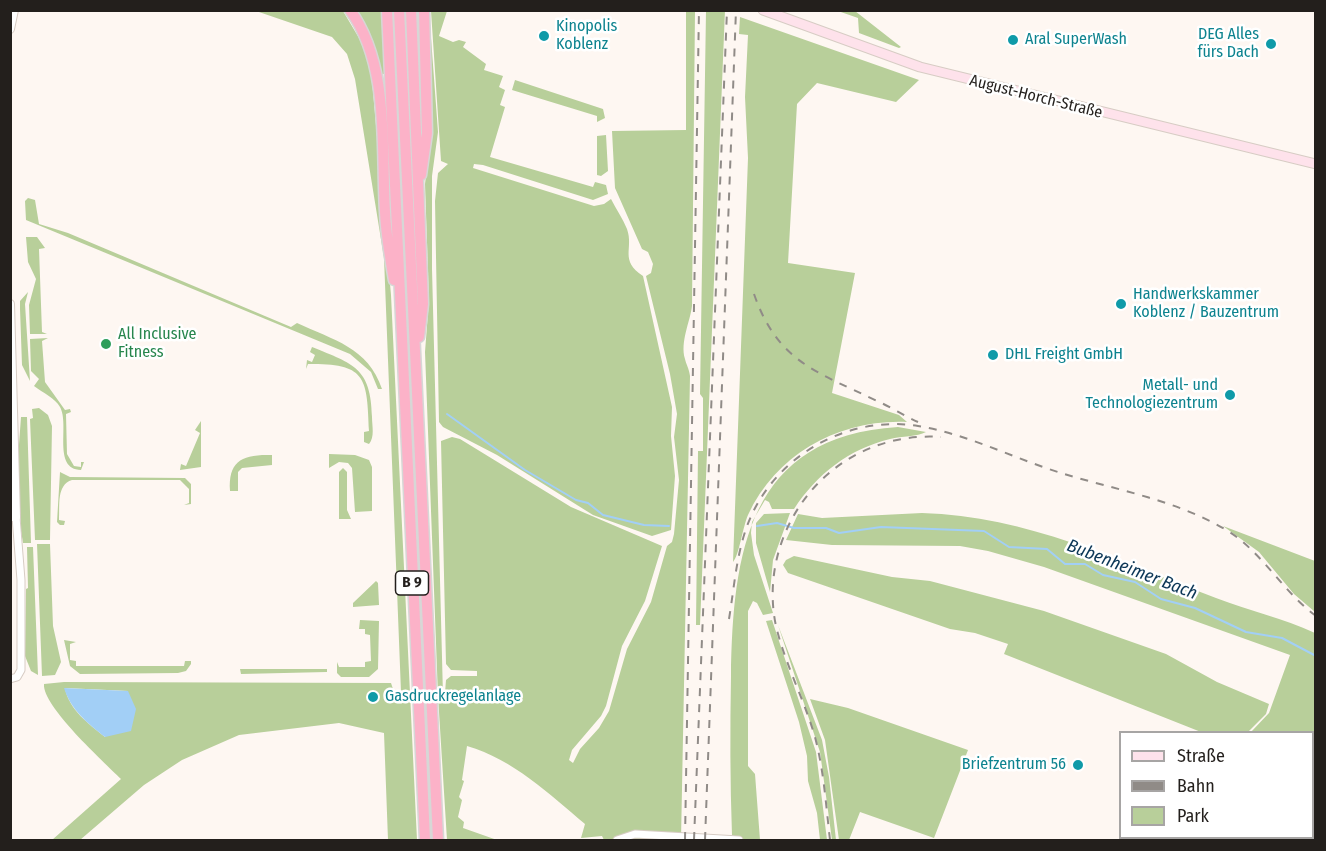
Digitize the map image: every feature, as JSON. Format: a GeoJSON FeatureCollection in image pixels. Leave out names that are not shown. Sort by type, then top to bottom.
{"type":"FeatureCollection","features":[{"type":"Feature","properties":{"kind":"highway"},"geometry":{"type":"LineString","coordinates":[[350,10],[368,41],[377,71],[386,232],[401,325]]}},
{"type":"Feature","properties":{"kind":"highway","name":"B 9"},"geometry":{"type":"LineString","coordinates":[[387,10],[425,840]]}},
{"type":"Feature","properties":{"kind":"highway","name":"B 9"},"geometry":{"type":"LineString","coordinates":[[399,10],[438,840]]}},
{"type":"Feature","properties":{"kind":"highway"},"geometry":{"type":"LineString","coordinates":[[411,10],[423,304],[415,356]]}},
{"type":"Feature","properties":{"kind":"highway"},"geometry":{"type":"LineString","coordinates":[[418,187],[427,133],[424,10]]}},
{"type":"Feature","properties":{"kind":"main road","name":"August-Horch-Straße"},"geometry":{"type":"LineString","coordinates":[[763,10],[849,43],[931,70],[1316,164]]}},
{"type":"Feature","properties":{"kind":"street"},"geometry":{"type":"LineString","coordinates":[[10,28],[14,10]]}},
{"type":"Feature","properties":{"kind":"street"},"geometry":{"type":"LineString","coordinates":[[10,304],[13,517],[21,598],[19,675],[10,679]]}},
{"type":"Feature","properties":{"kind":"street"},"geometry":{"type":"LineString","coordinates":[[617,840],[634,834],[738,840]]}},
{"type":"Feature","properties":{"kind":"green space"},"geometry":{"type":"Polygon","coordinates":[[[725,10],[700,625],[696,625],[698,451],[703,451],[703,398],[700,394],[706,11],[725,10]]]}},
{"type":"Feature","properties":{"kind":"green space"},"geometry":{"type":"Polygon","coordinates":[[[256,11],[343,11],[362,43],[371,69],[391,295],[417,840],[388,840],[384,733],[339,723],[239,735],[182,760],[144,785],[80,840],[52,840],[121,779],[63,719],[46,694],[44,684],[64,682],[391,683],[394,692],[401,692],[384,258],[355,79],[347,54],[332,37],[256,11]],[[65,688],[75,710],[105,737],[128,691],[65,688]]]}},
{"type":"Feature","properties":{"kind":"green space"},"geometry":{"type":"Polygon","coordinates":[[[354,11],[383,11],[385,74],[381,74],[354,11]]]}},
{"type":"Feature","properties":{"kind":"green space"},"geometry":{"type":"Polygon","coordinates":[[[429,11],[438,132],[432,176],[432,269],[443,696],[449,699],[445,693],[446,680],[451,676],[477,676],[477,671],[451,670],[446,664],[441,441],[452,437],[460,439],[571,507],[662,546],[645,601],[622,646],[606,706],[601,716],[572,750],[569,760],[573,763],[580,749],[599,728],[609,711],[627,649],[651,602],[667,546],[672,542],[674,534],[679,480],[674,437],[677,414],[670,374],[646,276],[651,273],[653,264],[648,252],[642,249],[615,188],[612,131],[686,130],[686,11],[695,11],[692,306],[684,346],[690,376],[681,840],[604,840],[602,836],[581,838],[585,824],[544,789],[500,760],[467,746],[462,780],[464,781],[459,797],[462,800],[458,817],[464,822],[463,828],[497,840],[447,840],[438,696],[425,352],[429,300],[425,184],[428,159],[429,11]]]}},
{"type":"Feature","properties":{"kind":"green space"},"geometry":{"type":"Polygon","coordinates":[[[431,11],[447,11],[439,36],[453,42],[459,40],[466,42],[463,47],[486,64],[484,70],[503,76],[499,87],[505,90],[500,105],[505,107],[490,157],[593,187],[595,182],[606,185],[608,194],[593,200],[483,165],[474,164],[473,168],[594,206],[604,204],[611,199],[627,229],[629,259],[631,265],[643,276],[672,407],[671,436],[675,476],[671,530],[652,536],[593,515],[497,455],[443,427],[439,422],[435,201],[438,173],[448,164],[441,161],[431,11]]]}},
{"type":"Feature","properties":{"kind":"green space"},"geometry":{"type":"Polygon","coordinates":[[[838,11],[855,11],[901,47],[859,33],[858,18],[838,11]]]}},
{"type":"Feature","properties":{"kind":"green space"},"geometry":{"type":"Polygon","coordinates":[[[740,17],[919,80],[896,102],[817,83],[797,104],[788,263],[855,273],[832,393],[899,415],[907,422],[858,427],[835,434],[813,444],[793,458],[760,493],[748,515],[733,562],[748,158],[745,97],[748,35],[739,34],[740,17]]]}},
{"type":"Feature","properties":{"kind":"green space"},"geometry":{"type":"Polygon","coordinates":[[[515,80],[603,109],[605,118],[597,122],[597,116],[512,90],[515,80]]]}},
{"type":"Feature","properties":{"kind":"green space"},"geometry":{"type":"Polygon","coordinates":[[[606,135],[608,171],[601,176],[597,175],[597,136],[606,135]]]}},
{"type":"Feature","properties":{"kind":"green space"},"geometry":{"type":"Polygon","coordinates":[[[28,198],[35,200],[39,224],[68,233],[291,327],[297,323],[336,340],[368,363],[382,389],[378,389],[371,372],[350,354],[26,220],[25,201],[28,198]]]}},
{"type":"Feature","properties":{"kind":"green space"},"geometry":{"type":"Polygon","coordinates":[[[26,237],[37,237],[45,248],[39,249],[42,332],[47,334],[30,334],[29,305],[36,279],[28,262],[26,237]]]}},
{"type":"Feature","properties":{"kind":"green space"},"geometry":{"type":"Polygon","coordinates":[[[28,292],[25,304],[30,381],[22,365],[20,309],[20,301],[28,292]]]}},
{"type":"Feature","properties":{"kind":"green space"},"geometry":{"type":"Polygon","coordinates":[[[48,338],[42,341],[45,382],[65,410],[70,409],[71,412],[66,414],[67,454],[74,466],[81,467],[81,462],[84,462],[81,470],[72,468],[64,454],[63,415],[60,407],[52,398],[34,386],[39,379],[31,371],[30,339],[48,338]]]}},
{"type":"Feature","properties":{"kind":"green space"},"geometry":{"type":"Polygon","coordinates":[[[312,347],[339,358],[357,370],[364,378],[371,401],[373,431],[369,444],[364,442],[364,432],[369,431],[368,413],[367,398],[360,377],[353,371],[327,364],[308,364],[306,369],[307,360],[312,362],[315,355],[310,352],[312,347]]]}},
{"type":"Feature","properties":{"kind":"green space"},"geometry":{"type":"Polygon","coordinates":[[[39,408],[48,415],[52,426],[50,540],[35,540],[30,419],[33,418],[32,409],[39,408]]]}},
{"type":"Feature","properties":{"kind":"green space"},"geometry":{"type":"Polygon","coordinates":[[[21,417],[27,417],[31,543],[23,543],[21,531],[18,458],[21,417]]]}},
{"type":"Feature","properties":{"kind":"green space"},"geometry":{"type":"Polygon","coordinates":[[[201,421],[201,467],[180,470],[181,464],[186,466],[200,433],[195,430],[201,421]]]}},
{"type":"Feature","properties":{"kind":"green space"},"geometry":{"type":"Polygon","coordinates":[[[898,427],[926,432],[890,439],[861,449],[824,474],[794,509],[772,509],[769,502],[765,500],[758,513],[759,509],[780,477],[809,452],[848,435],[898,427]]]}},
{"type":"Feature","properties":{"kind":"green space"},"geometry":{"type":"Polygon","coordinates":[[[329,454],[355,455],[369,460],[372,467],[372,511],[355,512],[352,468],[348,463],[339,462],[329,468],[329,454]]]}},
{"type":"Feature","properties":{"kind":"green space"},"geometry":{"type":"Polygon","coordinates":[[[272,455],[272,465],[242,468],[238,472],[238,491],[230,491],[234,466],[239,461],[252,456],[272,455]]]}},
{"type":"Feature","properties":{"kind":"green space"},"geometry":{"type":"Polygon","coordinates":[[[343,468],[347,472],[347,510],[351,519],[339,519],[339,472],[343,468]]]}},
{"type":"Feature","properties":{"kind":"green space"},"geometry":{"type":"Polygon","coordinates":[[[60,472],[70,477],[185,478],[191,484],[191,504],[184,505],[189,503],[189,489],[180,480],[72,480],[63,486],[61,491],[59,520],[65,521],[64,525],[60,525],[57,522],[60,472]]]}},
{"type":"Feature","properties":{"kind":"green space"},"geometry":{"type":"Polygon","coordinates":[[[790,513],[773,560],[770,592],[756,543],[756,523],[764,514],[790,513]]]}},
{"type":"Feature","properties":{"kind":"green space"},"geometry":{"type":"Polygon","coordinates":[[[922,513],[999,522],[1072,543],[1315,633],[1315,789],[1314,731],[1252,731],[1269,713],[1290,655],[1044,567],[988,551],[960,546],[832,545],[786,540],[798,514],[822,518],[922,513]]]}},
{"type":"Feature","properties":{"kind":"green space"},"geometry":{"type":"Polygon","coordinates":[[[1223,526],[1315,561],[1315,612],[1294,594],[1259,552],[1223,526]]]}},
{"type":"Feature","properties":{"kind":"green space"},"geometry":{"type":"Polygon","coordinates":[[[751,529],[754,555],[773,613],[763,615],[757,603],[753,601],[748,611],[748,766],[755,774],[760,840],[745,840],[732,835],[731,815],[730,716],[733,630],[737,586],[751,529]]]}},
{"type":"Feature","properties":{"kind":"green space"},"geometry":{"type":"Polygon","coordinates":[[[37,544],[50,544],[53,626],[61,662],[55,675],[42,676],[37,544]]]}},
{"type":"Feature","properties":{"kind":"green space"},"geometry":{"type":"Polygon","coordinates":[[[27,547],[33,547],[38,675],[31,671],[25,656],[27,547]]]}},
{"type":"Feature","properties":{"kind":"green space"},"geometry":{"type":"Polygon","coordinates":[[[794,556],[892,577],[930,581],[1044,611],[1166,654],[1217,682],[1269,704],[1266,714],[1249,731],[1198,731],[1004,654],[1008,644],[975,633],[950,629],[788,573],[783,565],[786,560],[794,556]]]}},
{"type":"Feature","properties":{"kind":"green space"},"geometry":{"type":"Polygon","coordinates":[[[376,581],[379,605],[353,607],[353,603],[376,581]]]}},
{"type":"Feature","properties":{"kind":"green space"},"geometry":{"type":"Polygon","coordinates":[[[360,620],[379,621],[378,669],[369,677],[341,677],[337,673],[337,662],[339,667],[365,667],[365,662],[371,661],[370,635],[365,634],[365,629],[359,629],[360,620]]]}},
{"type":"Feature","properties":{"kind":"green space"},"geometry":{"type":"Polygon","coordinates":[[[772,620],[816,752],[827,840],[820,840],[817,813],[808,781],[807,756],[799,722],[766,621],[772,620]]]}},
{"type":"Feature","properties":{"kind":"green space"},"geometry":{"type":"Polygon","coordinates":[[[778,625],[822,740],[829,777],[836,840],[832,840],[820,752],[778,625]]]}},
{"type":"Feature","properties":{"kind":"green space"},"geometry":{"type":"Polygon","coordinates":[[[64,640],[76,642],[70,644],[70,660],[76,661],[76,666],[184,666],[185,661],[191,661],[191,664],[186,671],[178,673],[80,674],[70,666],[64,640]]]}},
{"type":"Feature","properties":{"kind":"green space"},"geometry":{"type":"Polygon","coordinates":[[[240,669],[327,669],[327,672],[241,674],[240,669]]]}},
{"type":"Feature","properties":{"kind":"green space"},"geometry":{"type":"Polygon","coordinates":[[[810,699],[848,708],[968,750],[934,838],[860,812],[849,840],[839,840],[825,740],[810,699]]]}},
{"type":"Feature","properties":{"kind":"water"},"geometry":{"type":"Polygon","coordinates":[[[64,688],[128,691],[136,709],[131,731],[105,737],[75,709],[64,688]]]}},
{"type":"Feature","properties":{"kind":"waterway","name":"Bubenheimer Bach"},"geometry":{"type":"LineString","coordinates":[[447,414],[525,470],[576,500],[588,503],[603,515],[644,525],[669,526]]}},
{"type":"Feature","properties":{"kind":"waterway","name":"Bubenheimer Bach"},"geometry":{"type":"LineString","coordinates":[[757,526],[777,523],[794,528],[826,528],[839,533],[881,527],[984,531],[1009,547],[1047,549],[1065,564],[1085,564],[1103,575],[1135,582],[1161,599],[1195,608],[1246,632],[1282,638],[1316,656]]}},
{"type":"Feature","properties":{"kind":"railway"},"geometry":{"type":"LineString","coordinates":[[685,840],[699,10]]}},
{"type":"Feature","properties":{"kind":"railway"},"geometry":{"type":"LineString","coordinates":[[694,840],[727,10]]}},
{"type":"Feature","properties":{"kind":"railway"},"geometry":{"type":"LineString","coordinates":[[705,840],[736,10]]}},
{"type":"Feature","properties":{"kind":"railway"},"geometry":{"type":"LineString","coordinates":[[754,294],[775,336],[802,362],[818,373],[918,422]]}},
{"type":"Feature","properties":{"kind":"railway"},"geometry":{"type":"LineString","coordinates":[[729,619],[746,529],[757,504],[773,482],[792,462],[838,435],[864,427],[891,424],[918,426],[972,440],[1043,467],[1146,497],[1208,520],[1228,531],[1252,550],[1293,595],[1316,616]]}},
{"type":"Feature","properties":{"kind":"railway"},"geometry":{"type":"LineString","coordinates":[[830,840],[823,776],[815,737],[776,626],[773,584],[781,543],[800,505],[813,489],[828,474],[853,456],[895,440],[941,437]]}},
{"type":"Feature","properties":{"kind":"place","name":"Kinopolis Koblenz"},"geometry":{"type":"Point","coordinates":[544,36]}},
{"type":"Feature","properties":{"kind":"place","name":"Aral SuperWash"},"geometry":{"type":"Point","coordinates":[1013,40]}},
{"type":"Feature","properties":{"kind":"place","name":"DEG Alles fürs Dach"},"geometry":{"type":"Point","coordinates":[1271,44]}},
{"type":"Feature","properties":{"kind":"place","name":"Handwerkskammer Koblenz / Bauzentrum"},"geometry":{"type":"Point","coordinates":[1121,304]}},
{"type":"Feature","properties":{"kind":"place","name":"All Inclusive Fitness"},"geometry":{"type":"Point","coordinates":[106,344]}},
{"type":"Feature","properties":{"kind":"place","name":"DHL Freight GmbH"},"geometry":{"type":"Point","coordinates":[993,355]}},
{"type":"Feature","properties":{"kind":"place","name":"Metall- und Technologiezentrum"},"geometry":{"type":"Point","coordinates":[1230,395]}},
{"type":"Feature","properties":{"kind":"place","name":"Gasdruckregelanlage"},"geometry":{"type":"Point","coordinates":[373,697]}},
{"type":"Feature","properties":{"kind":"place","name":"Briefzentrum 56"},"geometry":{"type":"Point","coordinates":[1078,765]}}]}
